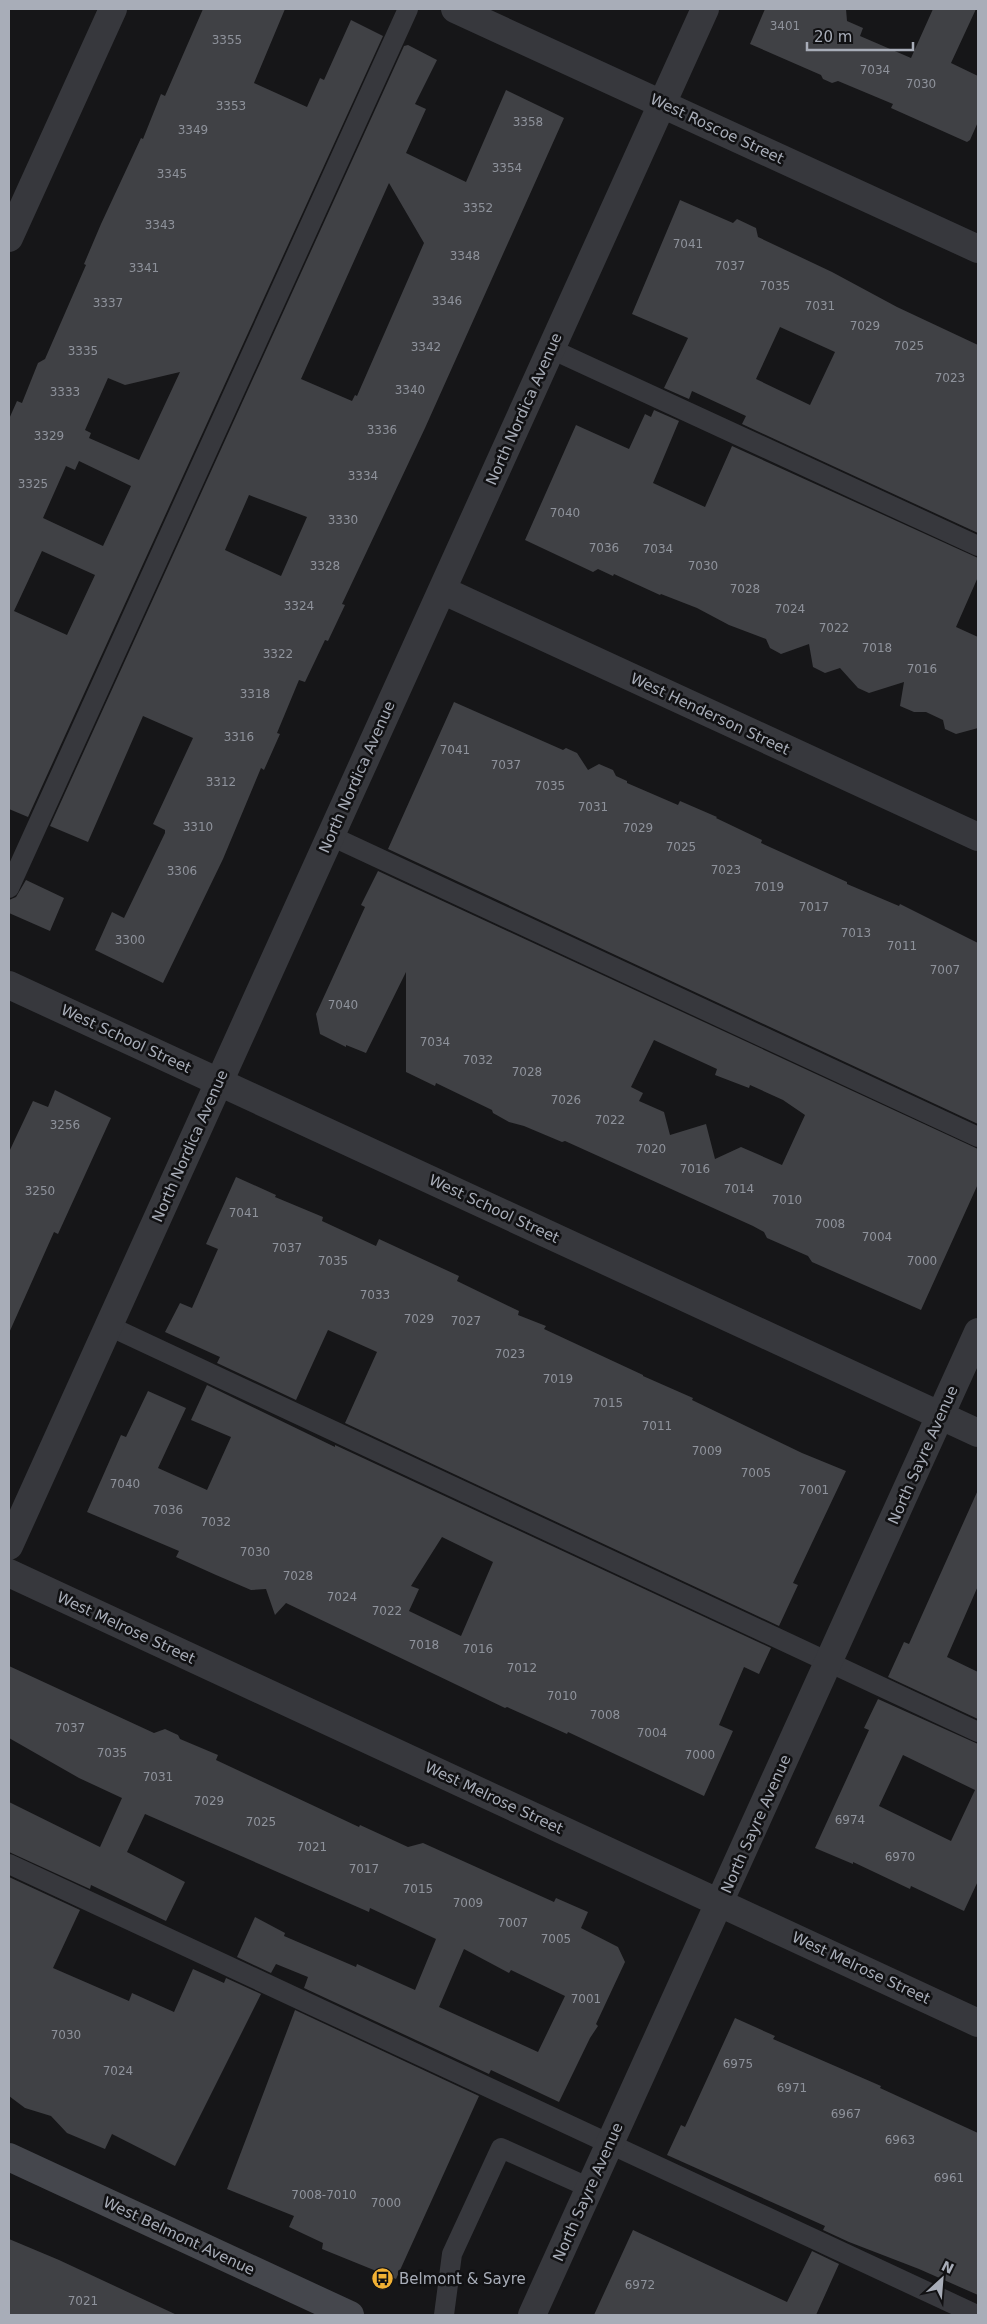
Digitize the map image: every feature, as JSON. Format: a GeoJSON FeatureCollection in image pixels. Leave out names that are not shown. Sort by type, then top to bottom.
{"type":"FeatureCollection","features":[{"type":"Feature","properties":{"kind":"main road","name":"West Belmont Avenue"},"geometry":{"type":"LineString","coordinates":[[9,2157],[350,2315]]}},
{"type":"Feature","properties":{"kind":"street"},"geometry":{"type":"LineString","coordinates":[[9,238],[112,9]]}},
{"type":"Feature","properties":{"kind":"street","name":"West Roscoe Street"},"geometry":{"type":"LineString","coordinates":[[455,9],[978,248]]}},
{"type":"Feature","properties":{"kind":"street","name":"North Nordica Avenue"},"geometry":{"type":"LineString","coordinates":[[9,1546],[705,9]]}},
{"type":"Feature","properties":{"kind":"street","name":"West Henderson Street"},"geometry":{"type":"LineString","coordinates":[[442,590],[978,837]]}},
{"type":"Feature","properties":{"kind":"street","name":"West School Street"},"geometry":{"type":"LineString","coordinates":[[9,985],[978,1432]]}},
{"type":"Feature","properties":{"kind":"street","name":"North Sayre Avenue"},"geometry":{"type":"LineString","coordinates":[[532,2315],[978,1332]]}},
{"type":"Feature","properties":{"kind":"street","name":"West Melrose Street"},"geometry":{"type":"LineString","coordinates":[[9,1573],[978,2023]]}},
{"type":"Feature","properties":{"kind":"lane"},"geometry":{"type":"LineString","coordinates":[[9,888],[408,9]]}},
{"type":"Feature","properties":{"kind":"lane"},"geometry":{"type":"LineString","coordinates":[[551,349],[978,546]]}},
{"type":"Feature","properties":{"kind":"lane"},"geometry":{"type":"LineString","coordinates":[[330,836],[978,1137]]}},
{"type":"Feature","properties":{"kind":"lane"},"geometry":{"type":"LineString","coordinates":[[109,1326],[978,1732]]}},
{"type":"Feature","properties":{"kind":"lane"},"geometry":{"type":"LineString","coordinates":[[9,1864],[977,2315]]}},
{"type":"Feature","properties":{"kind":"lane"},"geometry":{"type":"LineString","coordinates":[[444,2315],[452,2254],[501,2148],[590,2188]]}},
{"type":"Feature","properties":{"kind":"building"},"geometry":{"type":"Polygon","coordinates":[[[203,9],[285,9],[254,83],[307,107],[320,78],[324,80],[351,20],[383,36],[28,817],[9,809],[9,419],[17,401],[22,403],[38,363],[45,359],[86,265],[84,264],[101,224],[141,138],[143,139],[161,94],[165,96],[203,9]],[[180,372],[125,385],[108,378],[85,430],[91,433],[89,438],[139,460],[180,372]],[[79,461],[75,470],[66,466],[43,518],[103,546],[131,486],[79,461]],[[42,551],[14,611],[67,635],[95,575],[42,551]]]}},
{"type":"Feature","properties":{"kind":"building"},"geometry":{"type":"Polygon","coordinates":[[[765,9],[846,9],[847,21],[863,28],[860,36],[911,58],[933,9],[976,9],[951,63],[978,76],[978,122],[970,140],[967,142],[891,108],[893,104],[838,81],[832,83],[823,79],[821,75],[750,44],[765,9]]]}},
{"type":"Feature","properties":{"kind":"building"},"geometry":{"type":"Polygon","coordinates":[[[408,45],[437,60],[415,104],[426,109],[406,153],[466,182],[506,90],[564,118],[425,428],[342,604],[345,605],[328,641],[325,640],[305,682],[299,680],[277,733],[280,734],[264,770],[261,768],[223,859],[163,983],[95,950],[112,912],[124,918],[165,833],[165,830],[153,824],[193,738],[143,716],[88,842],[50,826],[404,46],[408,45]],[[389,183],[301,379],[352,401],[355,395],[357,396],[424,243],[389,183]],[[249,495],[225,550],[281,576],[307,517],[249,495]]]}},
{"type":"Feature","properties":{"kind":"building"},"geometry":{"type":"Polygon","coordinates":[[[680,200],[733,223],[737,219],[756,228],[758,237],[832,272],[897,307],[978,345],[978,533],[742,424],[746,416],[692,391],[689,399],[664,388],[688,338],[632,314],[680,200]],[[780,327],[756,379],[810,405],[835,352],[780,327]]]}},
{"type":"Feature","properties":{"kind":"building"},"geometry":{"type":"Polygon","coordinates":[[[654,410],[679,421],[653,483],[705,507],[732,446],[978,558],[978,577],[956,627],[978,637],[978,728],[956,734],[945,729],[943,720],[926,712],[914,712],[900,706],[904,682],[869,693],[858,688],[840,668],[825,673],[813,667],[809,644],[781,654],[770,648],[766,639],[729,625],[697,608],[660,595],[614,574],[613,576],[598,569],[593,572],[525,540],[576,425],[629,449],[645,414],[651,417],[654,410]]]}},
{"type":"Feature","properties":{"kind":"building"},"geometry":{"type":"Polygon","coordinates":[[[454,702],[563,750],[566,748],[577,753],[588,770],[599,764],[613,770],[616,776],[627,781],[627,783],[678,805],[680,801],[717,817],[762,840],[761,843],[847,882],[847,884],[899,906],[900,904],[978,943],[978,1124],[388,849],[454,702]]]}},
{"type":"Feature","properties":{"kind":"building"},"geometry":{"type":"Polygon","coordinates":[[[378,871],[978,1149],[978,1184],[921,1310],[812,1262],[808,1256],[767,1238],[764,1232],[753,1226],[565,1141],[562,1142],[524,1126],[509,1122],[493,1113],[492,1110],[436,1083],[435,1086],[406,1072],[406,972],[366,1053],[346,1045],[346,1047],[320,1034],[316,1014],[365,907],[361,905],[378,871]],[[654,1040],[631,1087],[643,1093],[639,1101],[664,1112],[670,1135],[706,1124],[715,1159],[741,1147],[782,1165],[805,1115],[783,1100],[750,1085],[749,1088],[715,1075],[717,1069],[654,1040]]]}},
{"type":"Feature","properties":{"kind":"building"},"geometry":{"type":"Polygon","coordinates":[[[26,880],[64,898],[50,931],[9,913],[9,900],[16,897],[26,880]]]}},
{"type":"Feature","properties":{"kind":"building"},"geometry":{"type":"Polygon","coordinates":[[[55,1090],[111,1118],[58,1234],[54,1232],[9,1333],[9,1152],[33,1101],[48,1107],[55,1090]]]}},
{"type":"Feature","properties":{"kind":"building"},"geometry":{"type":"Polygon","coordinates":[[[236,1177],[276,1195],[275,1197],[323,1217],[322,1221],[376,1246],[379,1239],[459,1276],[457,1281],[519,1311],[518,1315],[546,1326],[544,1329],[693,1398],[692,1400],[802,1453],[846,1471],[793,1583],[798,1585],[779,1626],[345,1423],[377,1352],[328,1330],[296,1400],[217,1363],[220,1357],[165,1332],[180,1303],[192,1308],[218,1249],[206,1244],[236,1177]]]}},
{"type":"Feature","properties":{"kind":"building"},"geometry":{"type":"Polygon","coordinates":[[[207,1385],[335,1447],[335,1445],[771,1648],[759,1674],[744,1667],[719,1725],[733,1731],[704,1796],[568,1732],[567,1734],[507,1707],[505,1708],[286,1603],[275,1615],[266,1589],[251,1590],[216,1575],[176,1557],[179,1551],[87,1512],[121,1435],[126,1437],[148,1391],[186,1408],[158,1468],[207,1490],[231,1437],[191,1420],[207,1385]],[[442,1537],[411,1586],[419,1589],[409,1611],[461,1636],[493,1562],[442,1537]]]}},
{"type":"Feature","properties":{"kind":"building"},"geometry":{"type":"Polygon","coordinates":[[[978,1490],[978,1586],[947,1657],[978,1672],[978,1719],[888,1677],[904,1642],[909,1644],[978,1490]]]}},
{"type":"Feature","properties":{"kind":"building"},"geometry":{"type":"Polygon","coordinates":[[[9,1666],[154,1733],[165,1729],[178,1735],[180,1739],[218,1755],[216,1760],[359,1827],[360,1825],[408,1847],[423,1843],[554,1902],[556,1898],[588,1912],[581,1928],[618,1947],[625,1962],[596,2024],[598,2026],[590,2038],[559,2102],[491,2070],[489,2074],[304,1988],[308,1977],[276,1964],[271,1973],[237,1957],[255,1917],[285,1933],[284,1936],[356,1967],[357,1964],[415,1990],[436,1939],[370,1908],[369,1912],[145,1814],[127,1852],[185,1882],[166,1921],[91,1885],[90,1889],[9,1852],[9,1802],[100,1847],[122,1798],[79,1778],[9,1738],[9,1666]],[[464,1949],[439,2007],[538,2052],[565,1996],[511,1970],[509,1973],[464,1949]]]}},
{"type":"Feature","properties":{"kind":"building"},"geometry":{"type":"Polygon","coordinates":[[[878,1699],[978,1744],[978,1881],[964,1911],[911,1886],[910,1889],[853,1862],[853,1864],[815,1848],[869,1730],[864,1728],[878,1699]],[[903,1755],[879,1806],[951,1841],[975,1790],[903,1755]]]}},
{"type":"Feature","properties":{"kind":"building"},"geometry":{"type":"Polygon","coordinates":[[[9,1877],[80,1910],[53,1968],[129,2001],[132,1993],[174,2012],[193,1969],[224,1983],[226,1978],[261,1994],[175,2166],[112,2134],[105,2149],[67,2133],[51,2116],[25,2108],[9,2096],[9,1877]]]}},
{"type":"Feature","properties":{"kind":"building"},"geometry":{"type":"Polygon","coordinates":[[[295,2010],[479,2096],[396,2279],[322,2249],[323,2243],[289,2227],[294,2216],[227,2189],[295,2010]]]}},
{"type":"Feature","properties":{"kind":"building"},"geometry":{"type":"Polygon","coordinates":[[[735,2018],[775,2036],[773,2039],[881,2086],[880,2088],[978,2133],[978,2295],[919,2269],[849,2242],[823,2230],[825,2226],[667,2155],[681,2125],[685,2127],[735,2018]]]}},
{"type":"Feature","properties":{"kind":"building"},"geometry":{"type":"Polygon","coordinates":[[[633,2230],[787,2302],[812,2251],[839,2264],[816,2315],[594,2315],[633,2230]]]}},
{"type":"Feature","properties":{"kind":"building"},"geometry":{"type":"Polygon","coordinates":[[[9,2239],[59,2260],[177,2315],[9,2315],[9,2239]]]}},
{"type":"Feature","properties":{"kind":"place","name":"Belmont & Sayre"},"geometry":{"type":"Point","coordinates":[383,2279]}}]}
